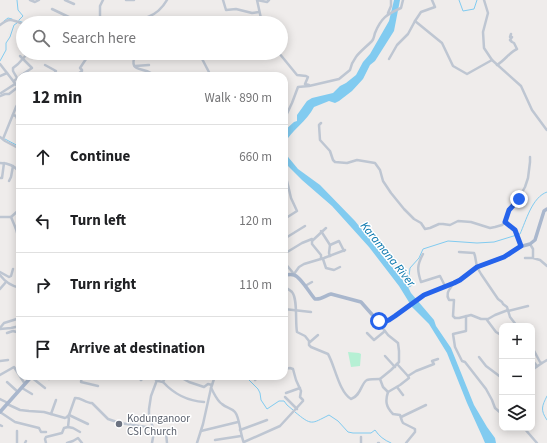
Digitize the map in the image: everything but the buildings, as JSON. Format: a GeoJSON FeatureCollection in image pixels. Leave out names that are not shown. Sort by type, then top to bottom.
{"type":"FeatureCollection","features":[{"type":"Feature","properties":{"kind":"main road"},"geometry":{"type":"LineString","coordinates":[[288,275],[294,274],[301,280],[316,300],[328,294],[332,294],[361,302],[376,319],[384,322],[424,295],[446,287],[460,280],[477,267],[504,257],[521,246],[530,244],[535,240],[544,211],[547,209]]}},
{"type":"Feature","properties":{"kind":"main road"},"geometry":{"type":"LineString","coordinates":[[0,412],[29,380]]}},
{"type":"Feature","properties":{"kind":"street"},"geometry":{"type":"LineString","coordinates":[[30,0],[35,2],[39,0]]}},
{"type":"Feature","properties":{"kind":"street"},"geometry":{"type":"LineString","coordinates":[[65,0],[74,4]]}},
{"type":"Feature","properties":{"kind":"street"},"geometry":{"type":"LineString","coordinates":[[100,16],[100,6],[103,0]]}},
{"type":"Feature","properties":{"kind":"street"},"geometry":{"type":"LineString","coordinates":[[126,0],[134,0]]}},
{"type":"Feature","properties":{"kind":"street"},"geometry":{"type":"LineString","coordinates":[[150,16],[158,11],[167,0]]}},
{"type":"Feature","properties":{"kind":"street"},"geometry":{"type":"LineString","coordinates":[[223,0],[226,10],[236,9],[252,13],[260,12]]}},
{"type":"Feature","properties":{"kind":"street"},"geometry":{"type":"LineString","coordinates":[[261,16],[257,0],[267,2],[269,0]]}},
{"type":"Feature","properties":{"kind":"street"},"geometry":{"type":"LineString","coordinates":[[288,112],[297,88],[339,79],[350,70],[352,62],[364,47],[373,40],[378,26],[388,13],[391,6],[391,0]]}},
{"type":"Feature","properties":{"kind":"street"},"geometry":{"type":"LineString","coordinates":[[388,13],[401,8],[403,0]]}},
{"type":"Feature","properties":{"kind":"street"},"geometry":{"type":"LineString","coordinates":[[389,59],[397,45],[408,34],[421,12],[435,7],[432,0]]}},
{"type":"Feature","properties":{"kind":"street"},"geometry":{"type":"LineString","coordinates":[[484,0],[488,13],[483,32],[484,48],[492,60],[521,86],[532,110],[547,130]]}},
{"type":"Feature","properties":{"kind":"street"},"geometry":{"type":"LineString","coordinates":[[52,9],[64,16]]}},
{"type":"Feature","properties":{"kind":"street"},"geometry":{"type":"LineString","coordinates":[[0,25],[8,20],[16,21]]}},
{"type":"Feature","properties":{"kind":"street"},"geometry":{"type":"LineString","coordinates":[[415,21],[442,43],[453,66],[467,74],[492,60]]}},
{"type":"Feature","properties":{"kind":"street"},"geometry":{"type":"LineString","coordinates":[[497,65],[516,49],[514,43],[510,40],[512,37],[510,36],[511,34]]}},
{"type":"Feature","properties":{"kind":"street"},"geometry":{"type":"LineString","coordinates":[[16,74],[13,71],[13,68],[22,60]]}},
{"type":"Feature","properties":{"kind":"street"},"geometry":{"type":"LineString","coordinates":[[24,60],[32,68],[26,72]]}},
{"type":"Feature","properties":{"kind":"street"},"geometry":{"type":"LineString","coordinates":[[81,72],[82,70],[80,68],[85,60]]}},
{"type":"Feature","properties":{"kind":"street"},"geometry":{"type":"LineString","coordinates":[[133,60],[134,66],[139,70],[146,70],[149,72]]}},
{"type":"Feature","properties":{"kind":"street"},"geometry":{"type":"LineString","coordinates":[[203,60],[209,72]]}},
{"type":"Feature","properties":{"kind":"street"},"geometry":{"type":"LineString","coordinates":[[285,60],[297,75],[308,77],[306,84],[309,86]]}},
{"type":"Feature","properties":{"kind":"street"},"geometry":{"type":"LineString","coordinates":[[0,64],[15,83],[0,95]]}},
{"type":"Feature","properties":{"kind":"street"},"geometry":{"type":"LineString","coordinates":[[45,65],[56,71],[55,72]]}},
{"type":"Feature","properties":{"kind":"street"},"geometry":{"type":"LineString","coordinates":[[134,66],[149,65]]}},
{"type":"Feature","properties":{"kind":"street"},"geometry":{"type":"LineString","coordinates":[[0,76],[7,73]]}},
{"type":"Feature","properties":{"kind":"street"},"geometry":{"type":"LineString","coordinates":[[0,95],[9,94],[16,90]]}},
{"type":"Feature","properties":{"kind":"street"},"geometry":{"type":"LineString","coordinates":[[16,107],[14,115],[1,138],[16,146]]}},
{"type":"Feature","properties":{"kind":"street"},"geometry":{"type":"LineString","coordinates":[[321,123],[320,140],[330,151],[333,160],[336,162],[347,163],[357,160],[375,163],[380,170],[383,181],[391,193],[404,209],[414,219],[421,223],[425,229],[439,224],[450,225],[458,221],[475,223],[490,228],[502,225],[505,222],[509,210],[516,203],[525,187],[530,157]]}},
{"type":"Feature","properties":{"kind":"street"},"geometry":{"type":"LineString","coordinates":[[0,178],[2,178],[2,163],[13,166],[16,169]]}},
{"type":"Feature","properties":{"kind":"street"},"geometry":{"type":"LineString","coordinates":[[9,181],[13,166]]}},
{"type":"Feature","properties":{"kind":"street"},"geometry":{"type":"LineString","coordinates":[[288,185],[291,198],[297,211],[288,217]]}},
{"type":"Feature","properties":{"kind":"street"},"geometry":{"type":"LineString","coordinates":[[0,218],[12,217],[16,213]]}},
{"type":"Feature","properties":{"kind":"street"},"geometry":{"type":"LineString","coordinates":[[12,217],[16,225]]}},
{"type":"Feature","properties":{"kind":"street"},"geometry":{"type":"LineString","coordinates":[[505,222],[515,230],[521,246]]}},
{"type":"Feature","properties":{"kind":"street"},"geometry":{"type":"LineString","coordinates":[[288,237],[305,226]]}},
{"type":"Feature","properties":{"kind":"street"},"geometry":{"type":"LineString","coordinates":[[326,228],[321,231],[312,241],[312,244],[321,255],[326,268],[334,270],[340,266]]}},
{"type":"Feature","properties":{"kind":"street"},"geometry":{"type":"LineString","coordinates":[[321,231],[330,245],[330,256]]}},
{"type":"Feature","properties":{"kind":"street"},"geometry":{"type":"LineString","coordinates":[[288,252],[312,239]]}},
{"type":"Feature","properties":{"kind":"street"},"geometry":{"type":"LineString","coordinates":[[288,267],[294,274],[299,267],[304,264],[322,259],[344,250],[339,241],[330,245]]}},
{"type":"Feature","properties":{"kind":"street"},"geometry":{"type":"LineString","coordinates":[[530,244],[533,250],[533,258]]}},
{"type":"Feature","properties":{"kind":"street"},"geometry":{"type":"LineString","coordinates":[[459,252],[474,253],[477,267],[498,299],[507,307],[510,317],[515,323]]}},
{"type":"Feature","properties":{"kind":"street"},"geometry":{"type":"LineString","coordinates":[[423,254],[417,269],[421,282],[440,276],[446,287]]}},
{"type":"Feature","properties":{"kind":"street"},"geometry":{"type":"LineString","coordinates":[[525,258],[540,260],[547,266]]}},
{"type":"Feature","properties":{"kind":"street"},"geometry":{"type":"LineString","coordinates":[[0,272],[9,277],[11,276],[13,270]]}},
{"type":"Feature","properties":{"kind":"street"},"geometry":{"type":"LineString","coordinates":[[0,275],[6,282],[16,287]]}},
{"type":"Feature","properties":{"kind":"street"},"geometry":{"type":"LineString","coordinates":[[0,289],[6,282]]}},
{"type":"Feature","properties":{"kind":"street"},"geometry":{"type":"LineString","coordinates":[[305,286],[312,282]]}},
{"type":"Feature","properties":{"kind":"street"},"geometry":{"type":"LineString","coordinates":[[454,283],[447,295],[449,300],[454,300],[453,316],[455,318],[470,315],[481,319],[487,319],[495,315],[528,306]]}},
{"type":"Feature","properties":{"kind":"street"},"geometry":{"type":"LineString","coordinates":[[288,289],[293,293],[294,296],[296,331],[305,336],[310,342],[310,347],[328,354],[332,361],[332,367],[340,385],[350,399],[356,396],[364,382],[368,379],[380,379],[397,364],[399,356],[398,343],[385,332],[376,319]]}},
{"type":"Feature","properties":{"kind":"street"},"geometry":{"type":"LineString","coordinates":[[288,309],[311,312]]}},
{"type":"Feature","properties":{"kind":"street"},"geometry":{"type":"LineString","coordinates":[[466,316],[466,331],[453,334],[455,347],[462,361],[465,362],[482,384],[495,408],[499,411]]}},
{"type":"Feature","properties":{"kind":"street"},"geometry":{"type":"LineString","coordinates":[[0,329],[4,323],[16,319]]}},
{"type":"Feature","properties":{"kind":"street"},"geometry":{"type":"LineString","coordinates":[[487,319],[499,334]]}},
{"type":"Feature","properties":{"kind":"street"},"geometry":{"type":"LineString","coordinates":[[0,329],[16,327]]}},
{"type":"Feature","properties":{"kind":"street"},"geometry":{"type":"LineString","coordinates":[[7,333],[16,332]]}},
{"type":"Feature","properties":{"kind":"street"},"geometry":{"type":"LineString","coordinates":[[367,332],[374,340],[385,332]]}},
{"type":"Feature","properties":{"kind":"street"},"geometry":{"type":"LineString","coordinates":[[310,342],[318,335]]}},
{"type":"Feature","properties":{"kind":"street"},"geometry":{"type":"LineString","coordinates":[[535,353],[542,363]]}},
{"type":"Feature","properties":{"kind":"street"},"geometry":{"type":"LineString","coordinates":[[385,356],[394,367]]}},
{"type":"Feature","properties":{"kind":"street"},"geometry":{"type":"LineString","coordinates":[[479,357],[486,366],[499,376]]}},
{"type":"Feature","properties":{"kind":"street"},"geometry":{"type":"LineString","coordinates":[[407,442],[415,432],[415,429],[403,423],[400,415],[393,414],[389,410],[386,399],[388,392],[409,378],[408,376],[434,364],[432,361],[438,359]]}},
{"type":"Feature","properties":{"kind":"street"},"geometry":{"type":"LineString","coordinates":[[0,361],[8,360]]}},
{"type":"Feature","properties":{"kind":"street"},"geometry":{"type":"LineString","coordinates":[[535,364],[537,366],[547,360]]}},
{"type":"Feature","properties":{"kind":"street"},"geometry":{"type":"LineString","coordinates":[[397,364],[408,376]]}},
{"type":"Feature","properties":{"kind":"street"},"geometry":{"type":"LineString","coordinates":[[0,375],[14,367],[16,370]]}},
{"type":"Feature","properties":{"kind":"street"},"geometry":{"type":"LineString","coordinates":[[185,380],[204,387],[208,384],[212,387],[218,400],[235,412],[238,417],[241,436],[244,443],[280,426],[304,401],[300,397],[300,388],[293,369],[288,368]]}},
{"type":"Feature","properties":{"kind":"street"},"geometry":{"type":"LineString","coordinates":[[380,379],[382,387],[388,392]]}},
{"type":"Feature","properties":{"kind":"street"},"geometry":{"type":"LineString","coordinates":[[22,380],[25,384]]}},
{"type":"Feature","properties":{"kind":"street"},"geometry":{"type":"LineString","coordinates":[[36,380],[46,388]]}},
{"type":"Feature","properties":{"kind":"street"},"geometry":{"type":"LineString","coordinates":[[81,380],[81,382],[98,386]]}},
{"type":"Feature","properties":{"kind":"street"},"geometry":{"type":"LineString","coordinates":[[152,443],[154,432],[149,409],[151,396],[157,380],[163,382],[169,389],[191,400],[204,402]]}},
{"type":"Feature","properties":{"kind":"street"},"geometry":{"type":"LineString","coordinates":[[197,443],[214,380]]}},
{"type":"Feature","properties":{"kind":"street"},"geometry":{"type":"LineString","coordinates":[[7,382],[18,392]]}},
{"type":"Feature","properties":{"kind":"street"},"geometry":{"type":"LineString","coordinates":[[397,387],[403,395]]}},
{"type":"Feature","properties":{"kind":"street"},"geometry":{"type":"LineString","coordinates":[[22,388],[32,394]]}},
{"type":"Feature","properties":{"kind":"street"},"geometry":{"type":"LineString","coordinates":[[286,393],[300,388]]}},
{"type":"Feature","properties":{"kind":"street"},"geometry":{"type":"LineString","coordinates":[[285,397],[297,409]]}},
{"type":"Feature","properties":{"kind":"street"},"geometry":{"type":"LineString","coordinates":[[68,427],[68,416],[75,398],[77,398],[88,403],[92,403],[108,419],[120,424],[153,428]]}},
{"type":"Feature","properties":{"kind":"street"},"geometry":{"type":"LineString","coordinates":[[0,399],[20,410],[44,412],[62,417],[68,416],[88,424]]}},
{"type":"Feature","properties":{"kind":"street"},"geometry":{"type":"LineString","coordinates":[[51,414],[56,400]]}},
{"type":"Feature","properties":{"kind":"street"},"geometry":{"type":"LineString","coordinates":[[401,417],[426,405]]}},
{"type":"Feature","properties":{"kind":"street"},"geometry":{"type":"LineString","coordinates":[[0,412],[15,422],[39,428],[41,432],[46,432]]}},
{"type":"Feature","properties":{"kind":"street"},"geometry":{"type":"LineString","coordinates":[[240,430],[267,420]]}},
{"type":"Feature","properties":{"kind":"street"},"geometry":{"type":"LineString","coordinates":[[201,431],[238,422]]}},
{"type":"Feature","properties":{"kind":"street"},"geometry":{"type":"LineString","coordinates":[[46,443],[46,437],[62,433],[64,428],[73,428],[80,432]]}},
{"type":"Feature","properties":{"kind":"street"},"geometry":{"type":"LineString","coordinates":[[17,431],[17,443]]}},
{"type":"Feature","properties":{"kind":"street"},"geometry":{"type":"LineString","coordinates":[[527,431],[537,443]]}},
{"type":"Feature","properties":{"kind":"street"},"geometry":{"type":"LineString","coordinates":[[166,433],[167,443]]}},
{"type":"Feature","properties":{"kind":"street"},"geometry":{"type":"LineString","coordinates":[[214,440],[241,436]]}},
{"type":"Feature","properties":{"kind":"street"},"geometry":{"type":"LineString","coordinates":[[361,436],[361,443]]}},
{"type":"Feature","properties":{"kind":"street"},"geometry":{"type":"LineString","coordinates":[[67,443],[78,438],[82,443]]}},
{"type":"Feature","properties":{"kind":"green space"},"geometry":{"type":"Polygon","coordinates":[[[348,352],[361,354],[360,366],[351,367],[348,352]]]}},
{"type":"Feature","properties":{"kind":"water"},"geometry":{"type":"Polygon","coordinates":[[[394,0],[400,0],[394,31],[375,61],[370,65],[363,79],[352,91],[339,101],[335,103],[329,101],[314,107],[288,138],[288,127],[297,121],[297,115],[307,101],[312,98],[333,93],[356,75],[389,21],[394,0]]]}},
{"type":"Feature","properties":{"kind":"water"},"geometry":{"type":"Polygon","coordinates":[[[288,157],[298,169],[320,185],[355,221],[434,320],[436,326],[451,348],[474,405],[495,438],[496,443],[485,443],[447,353],[429,324],[412,307],[399,286],[369,247],[332,206],[288,166],[288,157]]]}},
{"type":"Feature","properties":{"kind":"waterway"},"geometry":{"type":"LineString","coordinates":[[17,0],[18,10],[23,16]]}},
{"type":"Feature","properties":{"kind":"waterway"},"geometry":{"type":"LineString","coordinates":[[459,0],[463,11],[474,9],[477,0]]}},
{"type":"Feature","properties":{"kind":"waterway"},"geometry":{"type":"LineString","coordinates":[[4,21],[8,18],[12,19]]}},
{"type":"Feature","properties":{"kind":"waterway"},"geometry":{"type":"LineString","coordinates":[[0,61],[6,50],[6,43],[16,24]]}},
{"type":"Feature","properties":{"kind":"waterway"},"geometry":{"type":"LineString","coordinates":[[5,139],[16,145]]}},
{"type":"Feature","properties":{"kind":"waterway","name":"Karamana River"},"geometry":{"type":"LineString","coordinates":[[408,287],[411,286],[409,276],[410,268],[419,258],[423,249],[448,241],[477,243],[494,242],[520,234],[533,204],[547,192]]}},
{"type":"Feature","properties":{"kind":"waterway"},"geometry":{"type":"LineString","coordinates":[[249,380],[258,389],[261,400],[267,409],[279,401],[284,401],[293,410]]}},
{"type":"Feature","properties":{"kind":"waterway"},"geometry":{"type":"LineString","coordinates":[[547,396],[542,408],[547,420]]}},
{"type":"Feature","properties":{"kind":"waterway"},"geometry":{"type":"LineString","coordinates":[[295,412],[305,420],[312,422],[329,415],[338,421],[348,432],[371,433],[375,430],[382,438],[391,443]]}},
{"type":"Feature","properties":{"kind":"place","name":"Kodunganoor CSI Church"},"geometry":{"type":"Point","coordinates":[119,424]}},
{"type":"Feature","properties":{"kind":"route"},"geometry":{"type":"LineString","coordinates":[[379,321],[384,322],[389,320],[424,295],[460,280],[477,267],[504,257],[521,246],[515,230],[505,222],[509,210],[519,199]]}}]}
